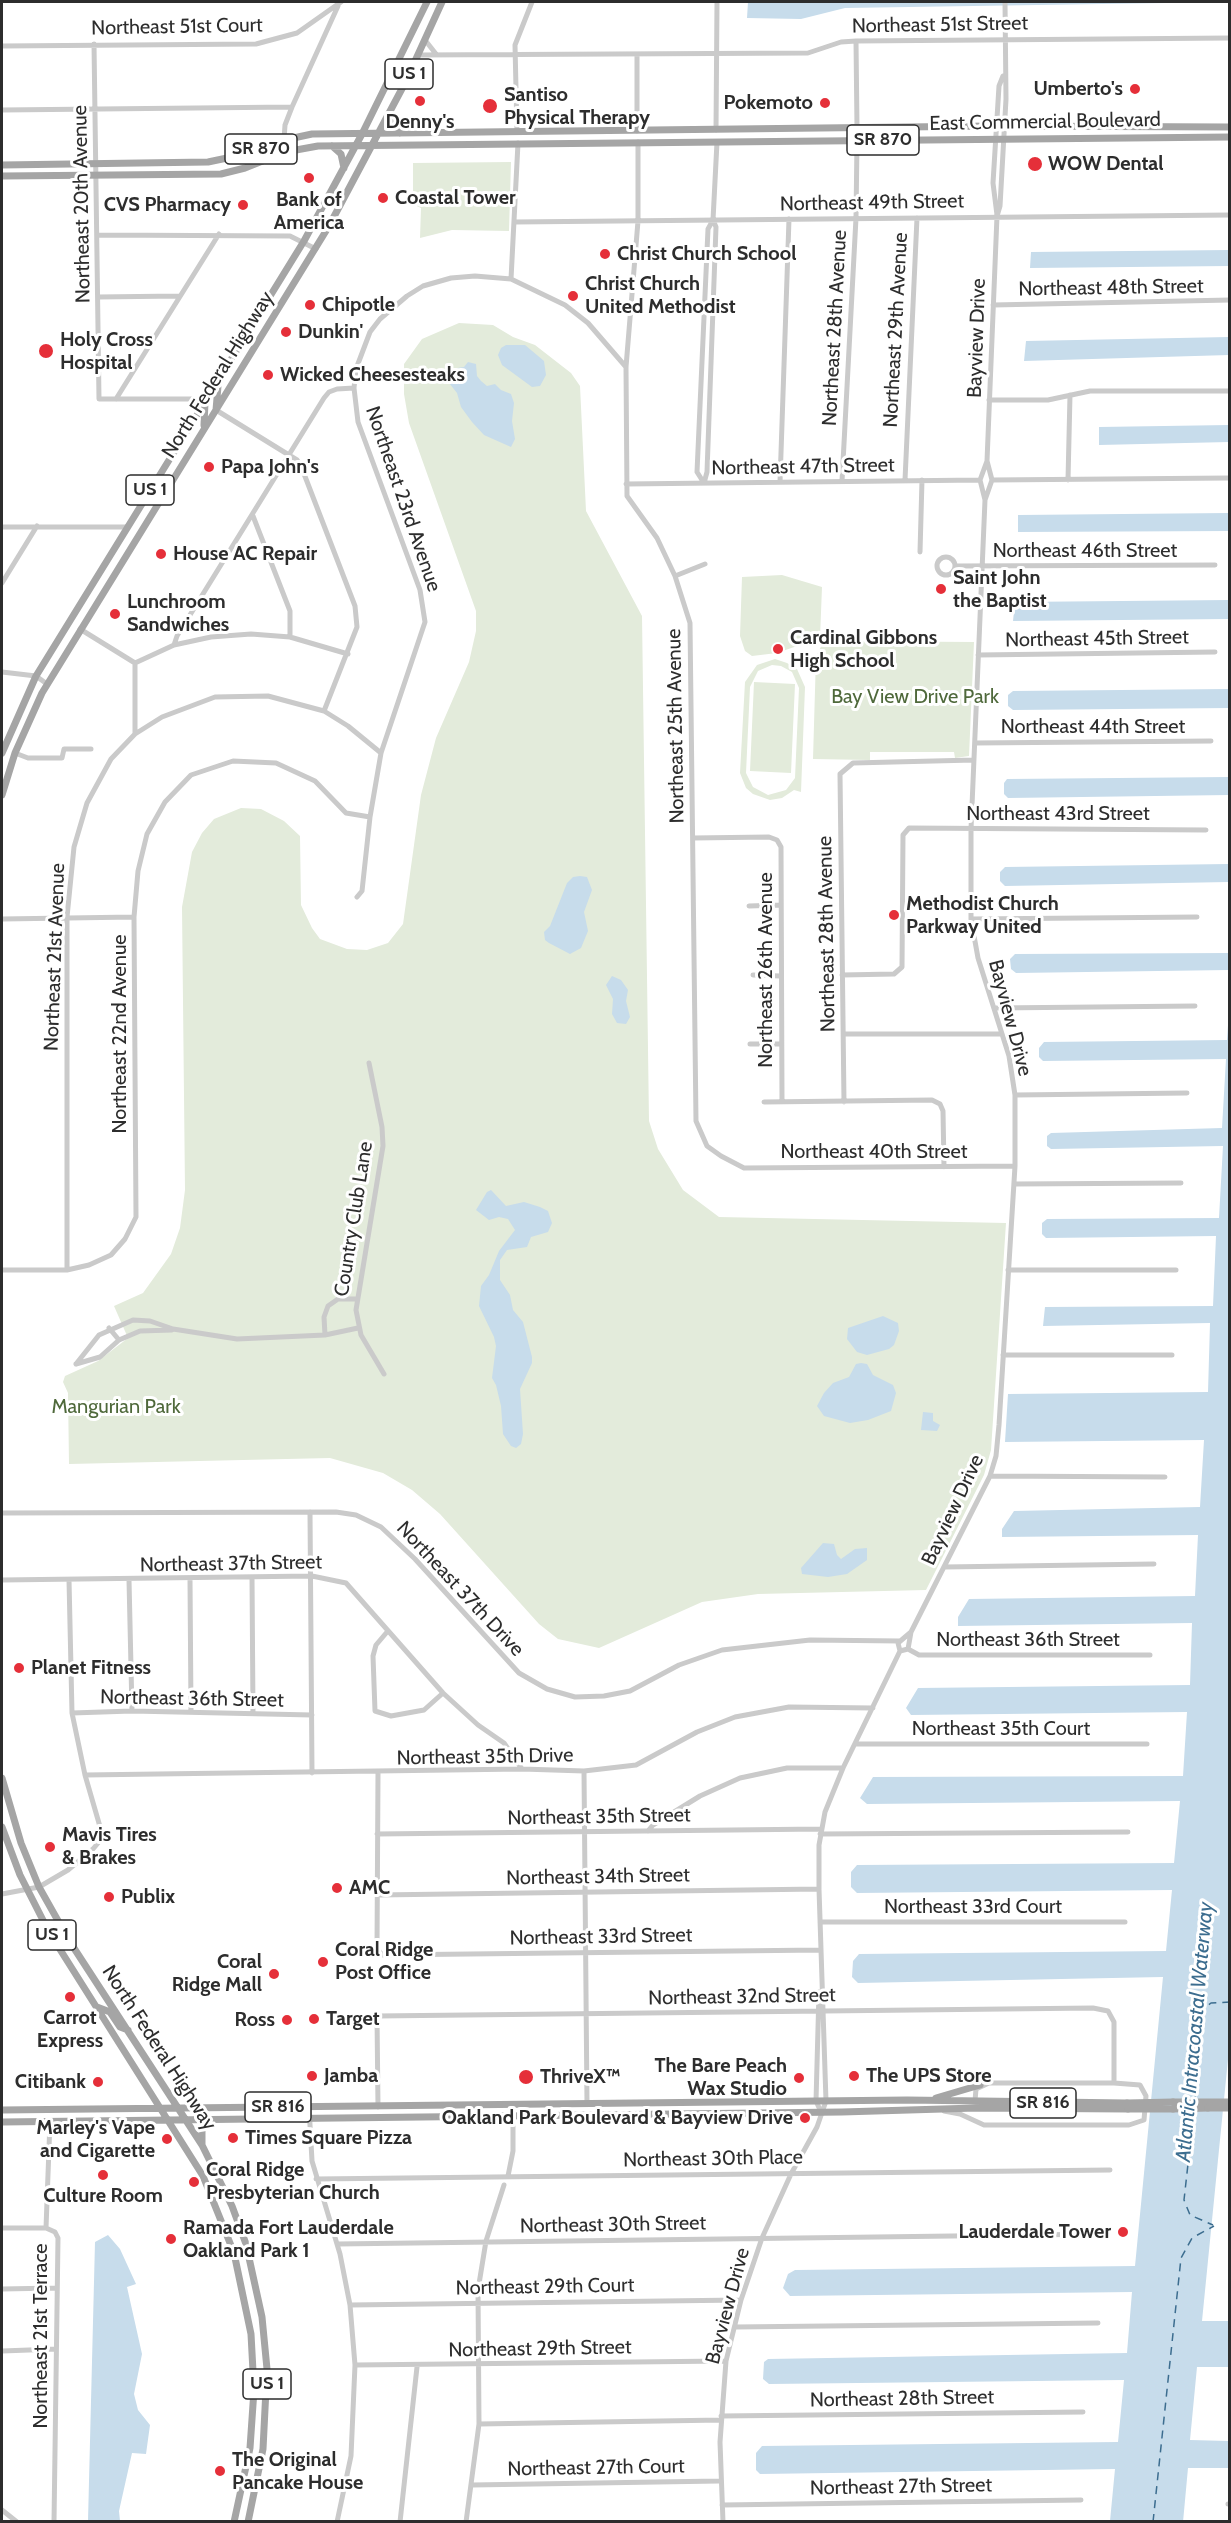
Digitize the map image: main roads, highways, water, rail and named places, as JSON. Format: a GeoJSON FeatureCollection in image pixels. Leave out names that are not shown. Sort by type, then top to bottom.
{"type":"FeatureCollection","features":[{"type":"Feature","properties":{"kind":"main road","name":"North Federal Highway"},"geometry":{"type":"LineString","coordinates":[[2,753],[36,675],[219,381],[303,241],[356,146],[427,2]]}},
{"type":"Feature","properties":{"kind":"main road","name":"North Federal Highway"},"geometry":{"type":"LineString","coordinates":[[2,795],[15,753],[47,684],[316,249],[380,134],[442,2]]}},
{"type":"Feature","properties":{"kind":"main road"},"geometry":{"type":"LineString","coordinates":[[390,113],[393,124],[400,133]]}},
{"type":"Feature","properties":{"kind":"main road","name":"East Commercial Boulevard"},"geometry":{"type":"LineString","coordinates":[[2,165],[208,162],[251,153],[284,140],[312,134],[1001,126],[1230,127]]}},
{"type":"Feature","properties":{"kind":"main road"},"geometry":{"type":"LineString","coordinates":[[1110,138],[1119,134],[1124,126]]}},
{"type":"Feature","properties":{"kind":"main road"},"geometry":{"type":"LineString","coordinates":[[1125,137],[1136,126]]}},
{"type":"Feature","properties":{"kind":"main road"},"geometry":{"type":"LineString","coordinates":[[841,141],[857,128]]}},
{"type":"Feature","properties":{"kind":"main road"},"geometry":{"type":"LineString","coordinates":[[704,142],[717,130]]}},
{"type":"Feature","properties":{"kind":"main road"},"geometry":{"type":"LineString","coordinates":[[717,142],[727,130]]}},
{"type":"Feature","properties":{"kind":"main road"},"geometry":{"type":"LineString","coordinates":[[518,143],[521,138],[532,132]]}},
{"type":"Feature","properties":{"kind":"main road","name":"East Commercial Boulevard"},"geometry":{"type":"LineString","coordinates":[[2,176],[220,174],[245,168],[297,149],[332,146],[1230,137]]}},
{"type":"Feature","properties":{"kind":"main road"},"geometry":{"type":"LineString","coordinates":[[332,146],[341,154],[344,168]]}},
{"type":"Feature","properties":{"kind":"main road"},"geometry":{"type":"LineString","coordinates":[[254,324],[257,342]]}},
{"type":"Feature","properties":{"kind":"main road"},"geometry":{"type":"LineString","coordinates":[[216,410],[219,381]]}},
{"type":"Feature","properties":{"kind":"main road"},"geometry":{"type":"LineString","coordinates":[[203,430],[205,402]]}},
{"type":"Feature","properties":{"kind":"main road"},"geometry":{"type":"LineString","coordinates":[[77,609],[80,629]]}},
{"type":"Feature","properties":{"kind":"main road","name":"North Federal Highway"},"geometry":{"type":"LineString","coordinates":[[2,1779],[22,1845],[39,1887],[60,1925],[202,2145],[232,2206],[252,2266],[262,2317],[267,2369],[266,2416],[261,2464],[248,2522]]}},
{"type":"Feature","properties":{"kind":"main road","name":"North Federal Highway"},"geometry":{"type":"LineString","coordinates":[[2,1827],[28,1890],[88,1993],[209,2189],[234,2253],[248,2310],[253,2350],[254,2390],[248,2464],[234,2522]]}},
{"type":"Feature","properties":{"kind":"main road"},"geometry":{"type":"LineString","coordinates":[[88,1993],[99,2001],[109,2001]]}},
{"type":"Feature","properties":{"kind":"main road"},"geometry":{"type":"LineString","coordinates":[[97,2007],[110,2012],[120,2027],[128,2030]]}},
{"type":"Feature","properties":{"kind":"main road"},"geometry":{"type":"LineString","coordinates":[[907,2100],[933,2098],[980,2085]]}},
{"type":"Feature","properties":{"kind":"main road","name":"SR 816"},"geometry":{"type":"LineString","coordinates":[[2,2110],[907,2100],[975,2105],[1230,2107]]}},
{"type":"Feature","properties":{"kind":"main road"},"geometry":{"type":"LineString","coordinates":[[574,2115],[587,2104]]}},
{"type":"Feature","properties":{"kind":"main road"},"geometry":{"type":"LineString","coordinates":[[587,2115],[595,2104]]}},
{"type":"Feature","properties":{"kind":"main road","name":"SR 816"},"geometry":{"type":"LineString","coordinates":[[2,2122],[821,2112],[936,2109],[975,2105]]}},
{"type":"Feature","properties":{"kind":"main road"},"geometry":{"type":"LineString","coordinates":[[385,2117],[387,2110],[393,2106]]}},
{"type":"Feature","properties":{"kind":"main road"},"geometry":{"type":"LineString","coordinates":[[368,2118],[378,2107]]}},
{"type":"Feature","properties":{"kind":"main road"},"geometry":{"type":"LineString","coordinates":[[53,2121],[65,2114],[66,2109]]}},
{"type":"Feature","properties":{"kind":"main road"},"geometry":{"type":"LineString","coordinates":[[202,2145],[201,2131],[210,2120]]}},
{"type":"Feature","properties":{"kind":"main road"},"geometry":{"type":"LineString","coordinates":[[234,2253],[245,2256],[252,2266]]}},
{"type":"Feature","properties":{"kind":"main road"},"geometry":{"type":"LineString","coordinates":[[250,2448],[252,2455],[261,2464]]}},
{"type":"Feature","properties":{"kind":"main road"},"geometry":{"type":"LineString","coordinates":[[248,2464],[258,2481]]}},
{"type":"Feature","properties":{"kind":"water"},"geometry":{"type":"Polygon","coordinates":[[[748,2],[1230,2],[845,8],[801,19],[747,18],[748,2]]]}},
{"type":"Feature","properties":{"kind":"water"},"geometry":{"type":"Polygon","coordinates":[[[1229,250],[1229,266],[1030,268],[1031,252],[1229,250]]]}},
{"type":"Feature","properties":{"kind":"water"},"geometry":{"type":"Polygon","coordinates":[[[1229,337],[1229,355],[1024,361],[1026,341],[1229,337]]]}},
{"type":"Feature","properties":{"kind":"water"},"geometry":{"type":"Polygon","coordinates":[[[506,345],[525,345],[544,361],[546,375],[540,386],[532,387],[502,365],[498,355],[501,348],[506,345]]]}},
{"type":"Feature","properties":{"kind":"water"},"geometry":{"type":"Polygon","coordinates":[[[468,362],[476,364],[477,376],[487,386],[495,384],[501,390],[511,394],[514,403],[512,421],[515,439],[511,447],[484,435],[461,407],[457,393],[446,379],[446,372],[464,367],[468,362]]]}},
{"type":"Feature","properties":{"kind":"water"},"geometry":{"type":"Polygon","coordinates":[[[1229,425],[1229,442],[1099,445],[1099,427],[1229,425]]]}},
{"type":"Feature","properties":{"kind":"water"},"geometry":{"type":"Polygon","coordinates":[[[1229,513],[1229,531],[1018,532],[1018,515],[1229,513]]]}},
{"type":"Feature","properties":{"kind":"water"},"geometry":{"type":"Polygon","coordinates":[[[1229,600],[1229,619],[1013,621],[1015,602],[1229,600]]]}},
{"type":"Feature","properties":{"kind":"water"},"geometry":{"type":"Polygon","coordinates":[[[1229,689],[1229,708],[1013,710],[1008,706],[1008,695],[1013,691],[1229,689]]]}},
{"type":"Feature","properties":{"kind":"water"},"geometry":{"type":"Polygon","coordinates":[[[1229,777],[1229,795],[1008,798],[1004,794],[1004,783],[1007,779],[1229,777]]]}},
{"type":"Feature","properties":{"kind":"water"},"geometry":{"type":"Polygon","coordinates":[[[1229,864],[1229,882],[1005,886],[1000,881],[1000,872],[1005,867],[1229,864]]]}},
{"type":"Feature","properties":{"kind":"water"},"geometry":{"type":"Polygon","coordinates":[[[573,877],[587,877],[592,890],[584,912],[588,931],[581,948],[570,954],[545,940],[544,932],[550,926],[567,883],[573,877]]]}},
{"type":"Feature","properties":{"kind":"water"},"geometry":{"type":"Polygon","coordinates":[[[1229,953],[1229,970],[1016,973],[1011,969],[1010,959],[1015,954],[1229,953]]]}},
{"type":"Feature","properties":{"kind":"water"},"geometry":{"type":"Polygon","coordinates":[[[612,976],[621,980],[628,990],[626,1001],[630,1017],[626,1024],[617,1023],[612,1014],[613,999],[606,985],[612,976]]]}},
{"type":"Feature","properties":{"kind":"water","name":"Atlantic Intracoastal Waterway"},"geometry":{"type":"Polygon","coordinates":[[[1229,1010],[1230,2039],[1202,2321],[1229,2321],[1230,2367],[1197,2367],[1190,2440],[1229,2441],[1229,2468],[1188,2468],[1183,2522],[1110,2521],[1115,2469],[760,2474],[756,2470],[756,2453],[762,2446],[1118,2442],[1124,2380],[769,2384],[763,2379],[764,2362],[768,2359],[1127,2353],[1132,2292],[790,2296],[783,2288],[788,2274],[795,2270],[1135,2266],[1163,1977],[858,1983],[852,1977],[853,1961],[859,1954],[1166,1951],[1172,1890],[857,1893],[851,1887],[851,1872],[857,1865],[1174,1863],[1180,1801],[867,1804],[860,1798],[873,1777],[1183,1776],[1187,1712],[911,1715],[906,1708],[918,1688],[1190,1685],[1192,1623],[958,1626],[958,1617],[969,1599],[1195,1596],[1198,1535],[1002,1537],[1002,1529],[1014,1511],[1200,1507],[1204,1440],[1005,1442],[1008,1394],[1208,1392],[1210,1323],[1043,1326],[1045,1307],[1213,1306],[1216,1236],[1046,1238],[1042,1234],[1042,1223],[1047,1219],[1219,1218],[1223,1146],[1051,1149],[1047,1146],[1047,1136],[1051,1133],[1222,1128],[1226,1059],[1043,1061],[1039,1057],[1039,1048],[1044,1042],[1227,1040],[1229,1010]]]}},
{"type":"Feature","properties":{"kind":"water"},"geometry":{"type":"Polygon","coordinates":[[[491,1190],[506,1206],[524,1202],[548,1211],[552,1223],[548,1232],[531,1237],[527,1247],[507,1250],[500,1260],[500,1280],[510,1295],[513,1310],[523,1322],[532,1357],[532,1363],[520,1389],[523,1434],[521,1444],[516,1448],[511,1446],[503,1434],[501,1406],[492,1378],[496,1346],[479,1306],[481,1286],[489,1275],[499,1251],[515,1230],[508,1219],[499,1217],[489,1220],[476,1210],[487,1192],[491,1190]]]}},
{"type":"Feature","properties":{"kind":"water"},"geometry":{"type":"Polygon","coordinates":[[[883,1316],[898,1323],[899,1331],[894,1345],[889,1349],[867,1355],[857,1352],[847,1339],[848,1328],[883,1316]]]}},
{"type":"Feature","properties":{"kind":"water"},"geometry":{"type":"Polygon","coordinates":[[[856,1364],[867,1364],[873,1375],[893,1385],[896,1393],[891,1411],[868,1420],[850,1423],[824,1416],[817,1406],[824,1393],[833,1383],[849,1377],[856,1364]]]}},
{"type":"Feature","properties":{"kind":"water"},"geometry":{"type":"Polygon","coordinates":[[[923,1412],[933,1413],[933,1421],[940,1425],[937,1431],[921,1430],[923,1412]]]}},
{"type":"Feature","properties":{"kind":"water"},"geometry":{"type":"Polygon","coordinates":[[[823,1543],[834,1544],[837,1555],[841,1559],[855,1549],[867,1548],[867,1560],[847,1574],[828,1577],[802,1574],[801,1568],[823,1543]]]}},
{"type":"Feature","properties":{"kind":"water"},"geometry":{"type":"Polygon","coordinates":[[[108,2235],[120,2249],[136,2284],[127,2287],[142,2354],[134,2394],[138,2410],[150,2425],[146,2454],[132,2453],[119,2511],[120,2521],[88,2521],[95,2242],[108,2235]]]}},
{"type":"Feature","properties":{"kind":"place","name":"Umberto's"},"geometry":{"type":"Point","coordinates":[1135,89]}},
{"type":"Feature","properties":{"kind":"place","name":"Denny's"},"geometry":{"type":"Point","coordinates":[420,101]}},
{"type":"Feature","properties":{"kind":"place","name":"Pokemoto"},"geometry":{"type":"Point","coordinates":[825,103]}},
{"type":"Feature","properties":{"kind":"place","name":"Santiso Physical Therapy"},"geometry":{"type":"Point","coordinates":[490,106]}},
{"type":"Feature","properties":{"kind":"place","name":"WOW Dental"},"geometry":{"type":"Point","coordinates":[1035,164]}},
{"type":"Feature","properties":{"kind":"place","name":"Bank of America"},"geometry":{"type":"Point","coordinates":[309,178]}},
{"type":"Feature","properties":{"kind":"place","name":"Coastal Tower"},"geometry":{"type":"Point","coordinates":[383,198]}},
{"type":"Feature","properties":{"kind":"place","name":"CVS Pharmacy"},"geometry":{"type":"Point","coordinates":[243,205]}},
{"type":"Feature","properties":{"kind":"place","name":"Christ Church School"},"geometry":{"type":"Point","coordinates":[605,254]}},
{"type":"Feature","properties":{"kind":"place","name":"Christ Church United Methodist"},"geometry":{"type":"Point","coordinates":[573,296]}},
{"type":"Feature","properties":{"kind":"place","name":"Chipotle"},"geometry":{"type":"Point","coordinates":[310,305]}},
{"type":"Feature","properties":{"kind":"place","name":"Dunkin'"},"geometry":{"type":"Point","coordinates":[286,332]}},
{"type":"Feature","properties":{"kind":"place","name":"Holy Cross Hospital"},"geometry":{"type":"Point","coordinates":[46,351]}},
{"type":"Feature","properties":{"kind":"place","name":"Wicked Cheesesteaks"},"geometry":{"type":"Point","coordinates":[268,375]}},
{"type":"Feature","properties":{"kind":"place","name":"Papa John's"},"geometry":{"type":"Point","coordinates":[209,467]}},
{"type":"Feature","properties":{"kind":"place","name":"House AC Repair"},"geometry":{"type":"Point","coordinates":[161,554]}},
{"type":"Feature","properties":{"kind":"place","name":"Saint John the Baptist"},"geometry":{"type":"Point","coordinates":[941,589]}},
{"type":"Feature","properties":{"kind":"place","name":"Lunchroom Sandwiches"},"geometry":{"type":"Point","coordinates":[115,614]}},
{"type":"Feature","properties":{"kind":"place","name":"Cardinal Gibbons High School"},"geometry":{"type":"Point","coordinates":[778,649]}},
{"type":"Feature","properties":{"kind":"place","name":"Methodist Church Parkway United"},"geometry":{"type":"Point","coordinates":[894,915]}},
{"type":"Feature","properties":{"kind":"place","name":"Planet Fitness"},"geometry":{"type":"Point","coordinates":[19,1668]}},
{"type":"Feature","properties":{"kind":"place","name":"Mavis Tires & Brakes"},"geometry":{"type":"Point","coordinates":[50,1847]}},
{"type":"Feature","properties":{"kind":"place","name":"AMC"},"geometry":{"type":"Point","coordinates":[337,1888]}},
{"type":"Feature","properties":{"kind":"place","name":"Publix"},"geometry":{"type":"Point","coordinates":[109,1897]}},
{"type":"Feature","properties":{"kind":"place","name":"Coral Ridge Post Office"},"geometry":{"type":"Point","coordinates":[323,1962]}},
{"type":"Feature","properties":{"kind":"place","name":"Coral Ridge Mall"},"geometry":{"type":"Point","coordinates":[274,1974]}},
{"type":"Feature","properties":{"kind":"place","name":"Carrot Express"},"geometry":{"type":"Point","coordinates":[70,1997]}},
{"type":"Feature","properties":{"kind":"place","name":"Target"},"geometry":{"type":"Point","coordinates":[314,2019]}},
{"type":"Feature","properties":{"kind":"place","name":"Ross"},"geometry":{"type":"Point","coordinates":[287,2020]}},
{"type":"Feature","properties":{"kind":"place","name":"Jamba"},"geometry":{"type":"Point","coordinates":[312,2076]}},
{"type":"Feature","properties":{"kind":"place","name":"The UPS Store"},"geometry":{"type":"Point","coordinates":[854,2076]}},
{"type":"Feature","properties":{"kind":"place","name":"ThriveX™"},"geometry":{"type":"Point","coordinates":[526,2077]}},
{"type":"Feature","properties":{"kind":"place","name":"The Bare Peach Wax Studio"},"geometry":{"type":"Point","coordinates":[799,2078]}},
{"type":"Feature","properties":{"kind":"place","name":"Citibank"},"geometry":{"type":"Point","coordinates":[98,2082]}},
{"type":"Feature","properties":{"kind":"place","name":"Oakland Park Boulevard & Bayview Drive"},"geometry":{"type":"Point","coordinates":[805,2118]}},
{"type":"Feature","properties":{"kind":"place","name":"Times Square Pizza"},"geometry":{"type":"Point","coordinates":[233,2138]}},
{"type":"Feature","properties":{"kind":"place","name":"Marley's Vape and Cigarette"},"geometry":{"type":"Point","coordinates":[167,2139]}},
{"type":"Feature","properties":{"kind":"place","name":"Culture Room"},"geometry":{"type":"Point","coordinates":[103,2175]}},
{"type":"Feature","properties":{"kind":"place","name":"Coral Ridge Presbyterian Church"},"geometry":{"type":"Point","coordinates":[194,2182]}},
{"type":"Feature","properties":{"kind":"place","name":"Lauderdale Tower"},"geometry":{"type":"Point","coordinates":[1123,2232]}},
{"type":"Feature","properties":{"kind":"place","name":"Ramada Fort Lauderdale Oakland Park 1"},"geometry":{"type":"Point","coordinates":[171,2239]}},
{"type":"Feature","properties":{"kind":"place","name":"The Original Pancake House"},"geometry":{"type":"Point","coordinates":[220,2471]}},
{"type":"Feature","properties":{"kind":"park label","name":"Bay View Drive Park"},"geometry":{"type":"Point","coordinates":[915,697]}},
{"type":"Feature","properties":{"kind":"park label","name":"Mangurian Park"},"geometry":{"type":"Point","coordinates":[116,1407]}}]}
